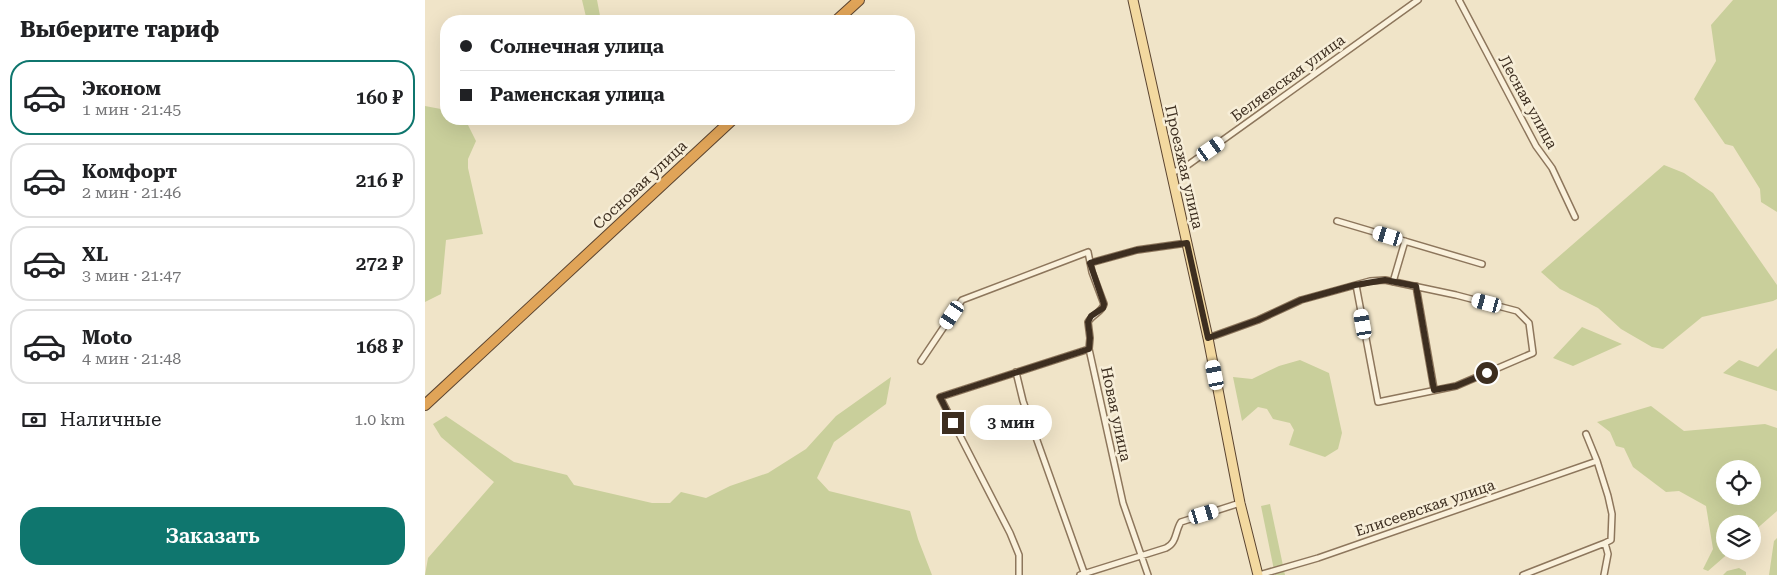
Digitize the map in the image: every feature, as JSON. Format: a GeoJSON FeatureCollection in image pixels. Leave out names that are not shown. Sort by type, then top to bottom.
{"type":"FeatureCollection","features":[{"type":"Feature","properties":{"kind":"highway"},"geometry":{"type":"LineString","coordinates":[[843,15],[859,0]]}},
{"type":"Feature","properties":{"kind":"highway","name":"Сосновая улица"},"geometry":{"type":"LineString","coordinates":[[425,405],[727,125]]}},
{"type":"Feature","properties":{"kind":"main road","name":"Проезжая улица"},"geometry":{"type":"LineString","coordinates":[[1133,0],[1208,338],[1240,503],[1258,575]]}},
{"type":"Feature","properties":{"kind":"street","name":"Беляевская улица"},"geometry":{"type":"LineString","coordinates":[[1171,173],[1198,158],[1417,0]]}},
{"type":"Feature","properties":{"kind":"street","name":"Лесная улица"},"geometry":{"type":"LineString","coordinates":[[1459,0],[1536,146],[1552,168],[1575,217]]}},
{"type":"Feature","properties":{"kind":"street"},"geometry":{"type":"LineString","coordinates":[[1337,221],[1482,264]]}},
{"type":"Feature","properties":{"kind":"street"},"geometry":{"type":"LineString","coordinates":[[1393,282],[1405,241]]}},
{"type":"Feature","properties":{"kind":"street"},"geometry":{"type":"LineString","coordinates":[[1090,263],[1137,250],[1187,243]]}},
{"type":"Feature","properties":{"kind":"street"},"geometry":{"type":"LineString","coordinates":[[921,361],[962,300],[1087,252],[1104,304],[1103,308],[1091,316],[1088,322],[1089,349]]}},
{"type":"Feature","properties":{"kind":"street"},"geometry":{"type":"LineString","coordinates":[[1208,338],[1258,320],[1301,300],[1355,285],[1385,280],[1456,294],[1517,311],[1529,323],[1533,353],[1456,386],[1377,402],[1355,285]]}},
{"type":"Feature","properties":{"kind":"street"},"geometry":{"type":"LineString","coordinates":[[1416,286],[1434,390]]}},
{"type":"Feature","properties":{"kind":"street","name":"Новая улица"},"geometry":{"type":"LineString","coordinates":[[1019,575],[1019,555],[1010,533],[940,397],[1089,349],[1123,503],[1147,575]]}},
{"type":"Feature","properties":{"kind":"street"},"geometry":{"type":"LineString","coordinates":[[1016,372],[1023,401],[1083,574],[1171,546],[1181,522],[1240,503]]}},
{"type":"Feature","properties":{"kind":"street"},"geometry":{"type":"LineString","coordinates":[[1523,575],[1611,540],[1612,514],[1597,461],[1586,434]]}},
{"type":"Feature","properties":{"kind":"street","name":"Елисеевская улица"},"geometry":{"type":"LineString","coordinates":[[1258,575],[1318,558],[1597,461]]}},
{"type":"Feature","properties":{"kind":"street"},"geometry":{"type":"LineString","coordinates":[[1604,575],[1608,554],[1605,543]]}},
{"type":"Feature","properties":{"kind":"green space"},"geometry":{"type":"Polygon","coordinates":[[[582,0],[597,0],[600,15],[586,15],[582,0]]]}},
{"type":"Feature","properties":{"kind":"green space"},"geometry":{"type":"Polygon","coordinates":[[[1733,0],[1777,0],[1777,212],[1761,202],[1760,189],[1733,146],[1725,144],[1694,99],[1716,61],[1711,25],[1733,0]]]}},
{"type":"Feature","properties":{"kind":"green space"},"geometry":{"type":"Polygon","coordinates":[[[425,106],[440,109],[440,125],[468,125],[476,141],[468,159],[468,168],[483,234],[446,240],[441,294],[425,302],[425,106]]]}},
{"type":"Feature","properties":{"kind":"green space"},"geometry":{"type":"Polygon","coordinates":[[[1664,165],[1684,173],[1713,193],[1777,285],[1777,299],[1702,317],[1663,349],[1652,347],[1621,329],[1598,308],[1560,289],[1541,272],[1664,165]]]}},
{"type":"Feature","properties":{"kind":"green space"},"geometry":{"type":"Polygon","coordinates":[[[1582,327],[1622,344],[1573,366],[1553,358],[1582,327]]]}},
{"type":"Feature","properties":{"kind":"green space"},"geometry":{"type":"Polygon","coordinates":[[[1777,348],[1777,391],[1723,373],[1739,360],[1758,367],[1777,348]]]}},
{"type":"Feature","properties":{"kind":"green space"},"geometry":{"type":"Polygon","coordinates":[[[1300,360],[1329,373],[1342,433],[1338,449],[1325,457],[1289,445],[1294,430],[1290,423],[1273,419],[1267,409],[1258,407],[1242,421],[1233,377],[1252,379],[1279,366],[1300,360]]]}},
{"type":"Feature","properties":{"kind":"green space"},"geometry":{"type":"Polygon","coordinates":[[[891,377],[886,404],[834,442],[817,478],[829,491],[910,511],[918,539],[932,575],[425,575],[428,558],[494,482],[441,437],[433,424],[446,416],[514,462],[567,475],[574,485],[652,503],[670,503],[681,492],[706,498],[730,486],[768,473],[806,449],[836,416],[891,377]]]}},
{"type":"Feature","properties":{"kind":"green space"},"geometry":{"type":"Polygon","coordinates":[[[1651,406],[1684,431],[1765,424],[1777,428],[1777,511],[1761,525],[1761,515],[1716,515],[1716,560],[1721,560],[1708,571],[1703,569],[1713,549],[1706,506],[1679,491],[1666,492],[1633,467],[1624,448],[1616,446],[1610,432],[1597,422],[1651,406]]]}},
{"type":"Feature","properties":{"kind":"green space"},"geometry":{"type":"Polygon","coordinates":[[[1270,504],[1285,575],[1275,575],[1261,506],[1270,504]]]}},
{"type":"Feature","properties":{"kind":"green space"},"geometry":{"type":"Polygon","coordinates":[[[1777,538],[1777,575],[1769,575],[1774,541],[1777,538]]]}},
{"type":"Feature","properties":{"kind":"green space"},"geometry":{"type":"Polygon","coordinates":[[[1739,568],[1746,572],[1746,575],[1723,575],[1727,571],[1739,568]]]}},
{"type":"Feature","properties":{"kind":"route"},"geometry":{"type":"LineString","coordinates":[[953,423],[940,397],[1089,349],[1088,322],[1091,316],[1103,308],[1104,304],[1090,263],[1137,250],[1187,243],[1208,338],[1258,320],[1301,300],[1355,285],[1385,280],[1416,286],[1434,390],[1456,386],[1487,373]]}}]}
